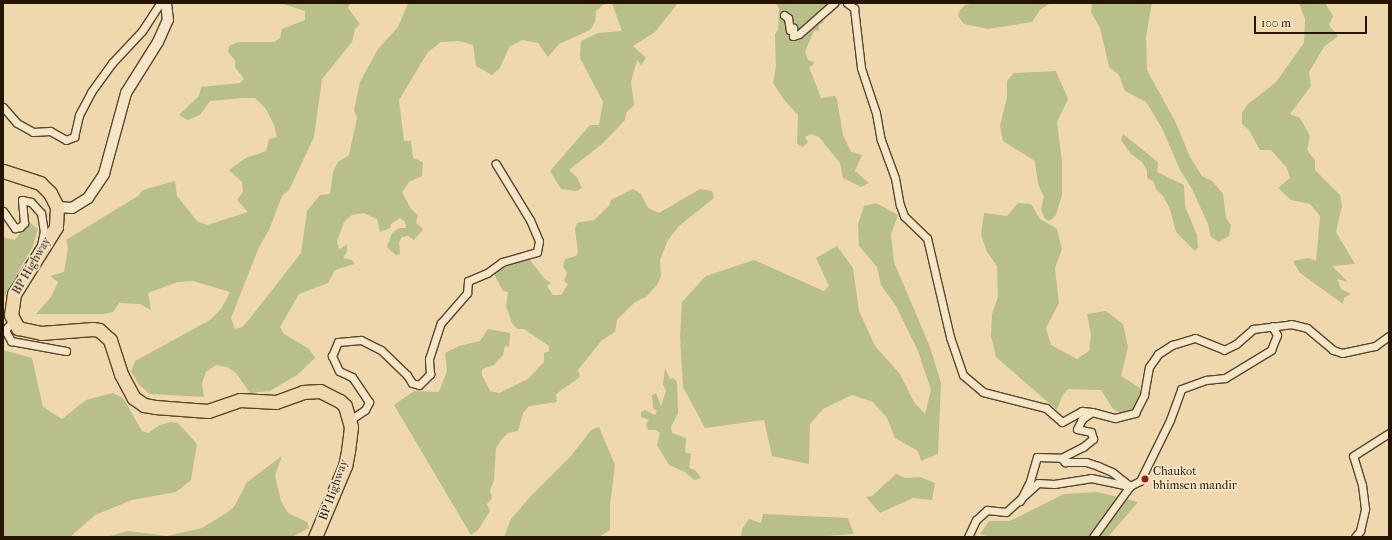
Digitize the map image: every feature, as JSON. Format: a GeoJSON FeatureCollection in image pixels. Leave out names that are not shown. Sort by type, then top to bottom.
{"type":"FeatureCollection","features":[{"type":"Feature","properties":{"kind":"highway"},"geometry":{"type":"LineString","coordinates":[[3,171],[23,176],[40,183],[50,193],[57,207]]}},
{"type":"Feature","properties":{"kind":"highway","name":"BP Highway"},"geometry":{"type":"LineString","coordinates":[[57,207],[56,227],[14,294],[11,309],[13,321],[22,330],[32,332],[93,328],[99,330],[112,345],[121,374],[130,392],[144,405],[208,411],[240,400],[276,402],[303,392],[320,391],[340,400],[350,420],[351,427],[345,466],[315,537]]}},
{"type":"Feature","properties":{"kind":"street"},"geometry":{"type":"LineString","coordinates":[[3,107],[17,123],[33,132],[50,131],[66,140],[74,137],[79,115],[91,92],[112,63],[142,30],[160,3]]}},
{"type":"Feature","properties":{"kind":"street"},"geometry":{"type":"LineString","coordinates":[[57,207],[72,208],[88,198],[104,174],[126,93],[158,42],[168,20],[166,3]]}},
{"type":"Feature","properties":{"kind":"street"},"geometry":{"type":"LineString","coordinates":[[784,15],[788,18],[790,30],[793,28],[793,36],[799,34],[834,3]]}},
{"type":"Feature","properties":{"kind":"street"},"geometry":{"type":"LineString","coordinates":[[847,3],[854,8],[861,68],[876,113],[881,140],[895,178],[900,205],[904,216],[927,238],[950,337],[963,375],[983,392],[1046,408],[1062,422],[1082,411],[1115,418],[1124,418],[1135,413],[1144,395],[1149,367],[1158,354],[1172,345],[1195,338],[1224,350],[1236,344],[1253,329],[1291,324],[1307,328],[1333,350],[1342,353],[1375,346],[1389,336]]}},
{"type":"Feature","properties":{"kind":"street"},"geometry":{"type":"LineString","coordinates":[[350,420],[365,410],[369,402],[352,377],[339,371],[332,356],[338,342],[361,340],[381,350],[407,375],[412,383],[420,385],[430,374],[430,359],[441,323],[467,293],[468,281],[487,273],[502,262],[537,252],[539,242],[530,220],[496,164]]}},
{"type":"Feature","properties":{"kind":"street"},"geometry":{"type":"LineString","coordinates":[[3,211],[15,228],[24,223],[22,200],[31,202],[41,212],[44,231],[39,254]]}},
{"type":"Feature","properties":{"kind":"street"},"geometry":{"type":"LineString","coordinates":[[13,321],[5,330],[11,340],[66,351]]}},
{"type":"Feature","properties":{"kind":"street"},"geometry":{"type":"LineString","coordinates":[[1093,537],[1130,486],[1140,482],[1170,420],[1181,389],[1206,380],[1225,378],[1271,350],[1277,335],[1272,326]]}},
{"type":"Feature","properties":{"kind":"street"},"geometry":{"type":"LineString","coordinates":[[1020,501],[1030,481],[1037,457],[1060,458],[1083,448],[1092,439],[1091,432],[1077,429],[1082,419],[1092,412]]}},
{"type":"Feature","properties":{"kind":"street"},"geometry":{"type":"LineString","coordinates":[[1355,537],[1360,531],[1365,509],[1362,485],[1353,456],[1389,433]]}},
{"type":"Feature","properties":{"kind":"street"},"geometry":{"type":"LineString","coordinates":[[1060,458],[1065,462],[1086,462],[1098,466],[1112,472],[1130,486]]}},
{"type":"Feature","properties":{"kind":"street"},"geometry":{"type":"LineString","coordinates":[[968,537],[976,520],[987,510],[1006,512],[1020,501],[1032,486],[1038,483],[1054,484],[1091,478],[1130,486]]}},
{"type":"Feature","properties":{"kind":"green space"},"geometry":{"type":"Polygon","coordinates":[[[280,3],[350,3],[348,8],[360,24],[355,29],[352,42],[322,79],[314,137],[289,190],[282,196],[269,230],[259,247],[231,318],[235,329],[242,327],[247,322],[301,253],[307,211],[320,195],[330,194],[333,172],[338,162],[349,155],[357,118],[354,110],[360,82],[378,49],[398,27],[408,3],[606,3],[596,11],[595,22],[590,30],[559,44],[548,57],[538,43],[522,40],[509,47],[500,68],[492,75],[476,66],[473,45],[460,41],[441,42],[428,52],[399,100],[404,141],[411,141],[413,158],[423,162],[422,176],[409,182],[402,192],[411,209],[418,215],[416,223],[423,229],[414,240],[408,236],[402,237],[399,242],[400,254],[396,255],[387,247],[392,233],[399,228],[406,228],[405,222],[400,218],[391,224],[390,228],[380,232],[377,219],[363,213],[352,215],[344,222],[337,241],[339,249],[347,245],[347,252],[343,258],[352,260],[355,264],[335,270],[328,283],[299,294],[280,327],[284,334],[309,349],[315,358],[297,375],[270,391],[250,393],[236,373],[227,367],[216,365],[206,372],[202,383],[204,397],[150,394],[139,385],[131,371],[135,361],[210,320],[221,309],[230,292],[193,281],[178,282],[148,293],[151,310],[140,304],[119,303],[113,312],[104,314],[36,314],[51,297],[58,282],[50,276],[64,272],[68,248],[66,240],[138,196],[143,190],[175,181],[177,196],[197,221],[207,225],[248,212],[237,200],[243,192],[242,182],[229,170],[246,158],[266,151],[269,139],[277,137],[274,125],[266,109],[255,98],[244,98],[210,101],[200,115],[188,120],[179,115],[199,96],[201,87],[240,83],[244,79],[235,67],[235,60],[228,52],[229,46],[238,42],[274,42],[280,38],[282,29],[305,20],[305,11],[280,3]]]}},
{"type":"Feature","properties":{"kind":"green space"},"geometry":{"type":"Polygon","coordinates":[[[612,3],[678,3],[655,32],[633,46],[646,58],[641,65],[637,60],[631,82],[634,105],[626,113],[625,120],[603,143],[569,170],[577,177],[582,188],[576,191],[561,189],[550,171],[590,125],[599,125],[603,102],[580,58],[581,41],[598,33],[622,31],[612,3]]]}},
{"type":"Feature","properties":{"kind":"green space"},"geometry":{"type":"Polygon","coordinates":[[[776,3],[843,3],[828,16],[823,16],[823,23],[819,25],[819,30],[814,31],[805,52],[808,60],[814,62],[813,65],[809,67],[821,98],[835,96],[837,99],[843,135],[851,152],[862,155],[855,171],[869,183],[861,187],[843,178],[840,163],[819,137],[811,134],[805,137],[808,142],[803,147],[797,144],[798,115],[785,101],[773,83],[776,66],[775,34],[778,29],[779,9],[776,3]]]}},
{"type":"Feature","properties":{"kind":"green space"},"geometry":{"type":"Polygon","coordinates":[[[977,3],[1051,3],[1040,10],[1032,22],[988,29],[964,24],[958,16],[960,10],[965,5],[977,3]]]}},
{"type":"Feature","properties":{"kind":"green space"},"geometry":{"type":"Polygon","coordinates":[[[1092,3],[1152,3],[1146,37],[1147,70],[1176,123],[1190,157],[1202,176],[1212,181],[1223,194],[1226,218],[1231,225],[1229,236],[1219,242],[1211,237],[1208,224],[1192,189],[1179,168],[1162,128],[1146,102],[1125,91],[1119,75],[1109,67],[1100,28],[1091,12],[1092,3]]]}},
{"type":"Feature","properties":{"kind":"green space"},"geometry":{"type":"Polygon","coordinates":[[[1299,3],[1325,3],[1333,16],[1329,25],[1338,36],[1324,47],[1309,72],[1311,86],[1290,114],[1300,118],[1310,136],[1307,150],[1315,160],[1315,170],[1340,195],[1342,206],[1336,232],[1355,264],[1332,266],[1348,282],[1337,279],[1341,289],[1351,294],[1344,298],[1343,304],[1300,273],[1293,261],[1308,258],[1316,261],[1320,216],[1310,204],[1291,200],[1278,188],[1290,178],[1287,168],[1271,150],[1260,150],[1249,130],[1242,124],[1242,113],[1247,105],[1276,82],[1304,43],[1305,19],[1299,3]]]}},
{"type":"Feature","properties":{"kind":"green space"},"geometry":{"type":"Polygon","coordinates":[[[1056,71],[1068,99],[1057,122],[1062,162],[1062,195],[1056,215],[1050,221],[1045,219],[1041,209],[1044,197],[1038,184],[1035,161],[1003,141],[1000,126],[1007,97],[1007,81],[1014,73],[1056,71]]]}},
{"type":"Feature","properties":{"kind":"green space"},"geometry":{"type":"Polygon","coordinates":[[[1123,134],[1158,162],[1157,172],[1184,185],[1185,206],[1197,235],[1198,247],[1195,251],[1176,232],[1170,209],[1163,196],[1156,189],[1153,181],[1147,178],[1147,170],[1142,162],[1131,154],[1121,140],[1123,134]]]}},
{"type":"Feature","properties":{"kind":"green space"},"geometry":{"type":"Polygon","coordinates":[[[633,189],[641,194],[648,208],[659,213],[700,189],[712,191],[714,198],[679,226],[668,240],[660,260],[661,276],[657,285],[646,297],[635,302],[617,320],[615,332],[602,340],[578,370],[580,377],[556,394],[557,402],[529,406],[523,413],[518,431],[508,433],[501,440],[496,448],[494,480],[490,491],[492,498],[487,504],[490,511],[478,530],[471,535],[394,405],[414,391],[439,392],[447,371],[445,353],[459,346],[480,341],[488,329],[510,333],[509,347],[505,346],[503,355],[494,365],[482,369],[482,375],[490,391],[499,393],[528,379],[544,362],[544,353],[549,351],[549,346],[524,329],[517,329],[512,323],[506,306],[508,292],[503,291],[494,274],[515,261],[529,259],[544,278],[551,283],[547,286],[553,295],[561,295],[568,284],[564,281],[567,273],[563,266],[565,259],[576,256],[578,252],[575,229],[577,223],[594,220],[609,206],[611,200],[633,189]]]}},
{"type":"Feature","properties":{"kind":"green space"},"geometry":{"type":"Polygon","coordinates":[[[876,203],[898,215],[891,234],[894,262],[930,347],[941,383],[938,454],[921,461],[918,451],[895,438],[887,418],[873,402],[852,395],[823,409],[810,424],[809,464],[772,456],[764,420],[705,428],[683,387],[680,337],[682,302],[706,276],[754,260],[824,291],[829,286],[816,258],[837,246],[853,268],[859,311],[875,346],[900,374],[914,402],[925,414],[931,390],[918,351],[896,306],[881,285],[877,267],[859,246],[858,224],[864,206],[876,203]]]}},
{"type":"Feature","properties":{"kind":"green space"},"geometry":{"type":"Polygon","coordinates":[[[1018,203],[1031,204],[1040,219],[1057,229],[1062,249],[1055,268],[1059,303],[1046,328],[1051,345],[1077,359],[1089,351],[1091,335],[1087,314],[1106,311],[1123,324],[1128,347],[1121,376],[1140,388],[1140,402],[1135,410],[1120,413],[1113,409],[1101,390],[1068,389],[1062,396],[1057,410],[996,357],[991,336],[992,314],[998,297],[997,266],[987,252],[981,235],[984,213],[1007,216],[1018,203]]]}},
{"type":"Feature","properties":{"kind":"green space"},"geometry":{"type":"Polygon","coordinates":[[[28,221],[38,229],[33,246],[3,299],[3,237],[15,240],[28,221]]]}},
{"type":"Feature","properties":{"kind":"green space"},"geometry":{"type":"Polygon","coordinates":[[[3,350],[32,358],[43,407],[62,419],[86,400],[113,393],[123,398],[142,431],[148,433],[160,425],[171,422],[178,423],[197,444],[191,480],[176,492],[132,500],[95,515],[70,537],[3,537],[3,350]]]}},
{"type":"Feature","properties":{"kind":"green space"},"geometry":{"type":"Polygon","coordinates":[[[665,368],[670,379],[673,378],[677,382],[678,413],[671,427],[672,433],[686,438],[685,452],[691,454],[689,468],[695,470],[701,478],[694,480],[685,472],[669,465],[657,445],[660,433],[656,430],[648,430],[646,424],[649,420],[641,417],[641,412],[645,410],[655,415],[657,411],[653,408],[652,395],[656,393],[661,406],[666,391],[663,384],[665,368]]]}},
{"type":"Feature","properties":{"kind":"green space"},"geometry":{"type":"Polygon","coordinates":[[[599,427],[615,465],[610,505],[610,530],[599,537],[504,537],[511,519],[530,497],[571,456],[591,430],[599,427]]]}},
{"type":"Feature","properties":{"kind":"green space"},"geometry":{"type":"Polygon","coordinates":[[[282,456],[275,475],[281,501],[288,513],[307,522],[309,528],[292,537],[106,537],[128,531],[167,536],[202,528],[234,507],[247,482],[282,456]]]}},
{"type":"Feature","properties":{"kind":"green space"},"geometry":{"type":"Polygon","coordinates":[[[896,474],[905,478],[920,477],[935,483],[932,500],[913,498],[880,513],[866,497],[872,496],[896,474]]]}},
{"type":"Feature","properties":{"kind":"green space"},"geometry":{"type":"Polygon","coordinates":[[[1097,492],[1138,502],[1108,537],[989,537],[980,534],[989,521],[1010,521],[1064,494],[1097,492]]]}},
{"type":"Feature","properties":{"kind":"green space"},"geometry":{"type":"Polygon","coordinates":[[[763,514],[848,518],[854,534],[812,537],[734,537],[741,536],[742,529],[749,519],[761,523],[763,514]]]}},
{"type":"Feature","properties":{"kind":"place","name":"Chaukot bhimsen mandir"},"geometry":{"type":"Point","coordinates":[1145,479]}}]}
